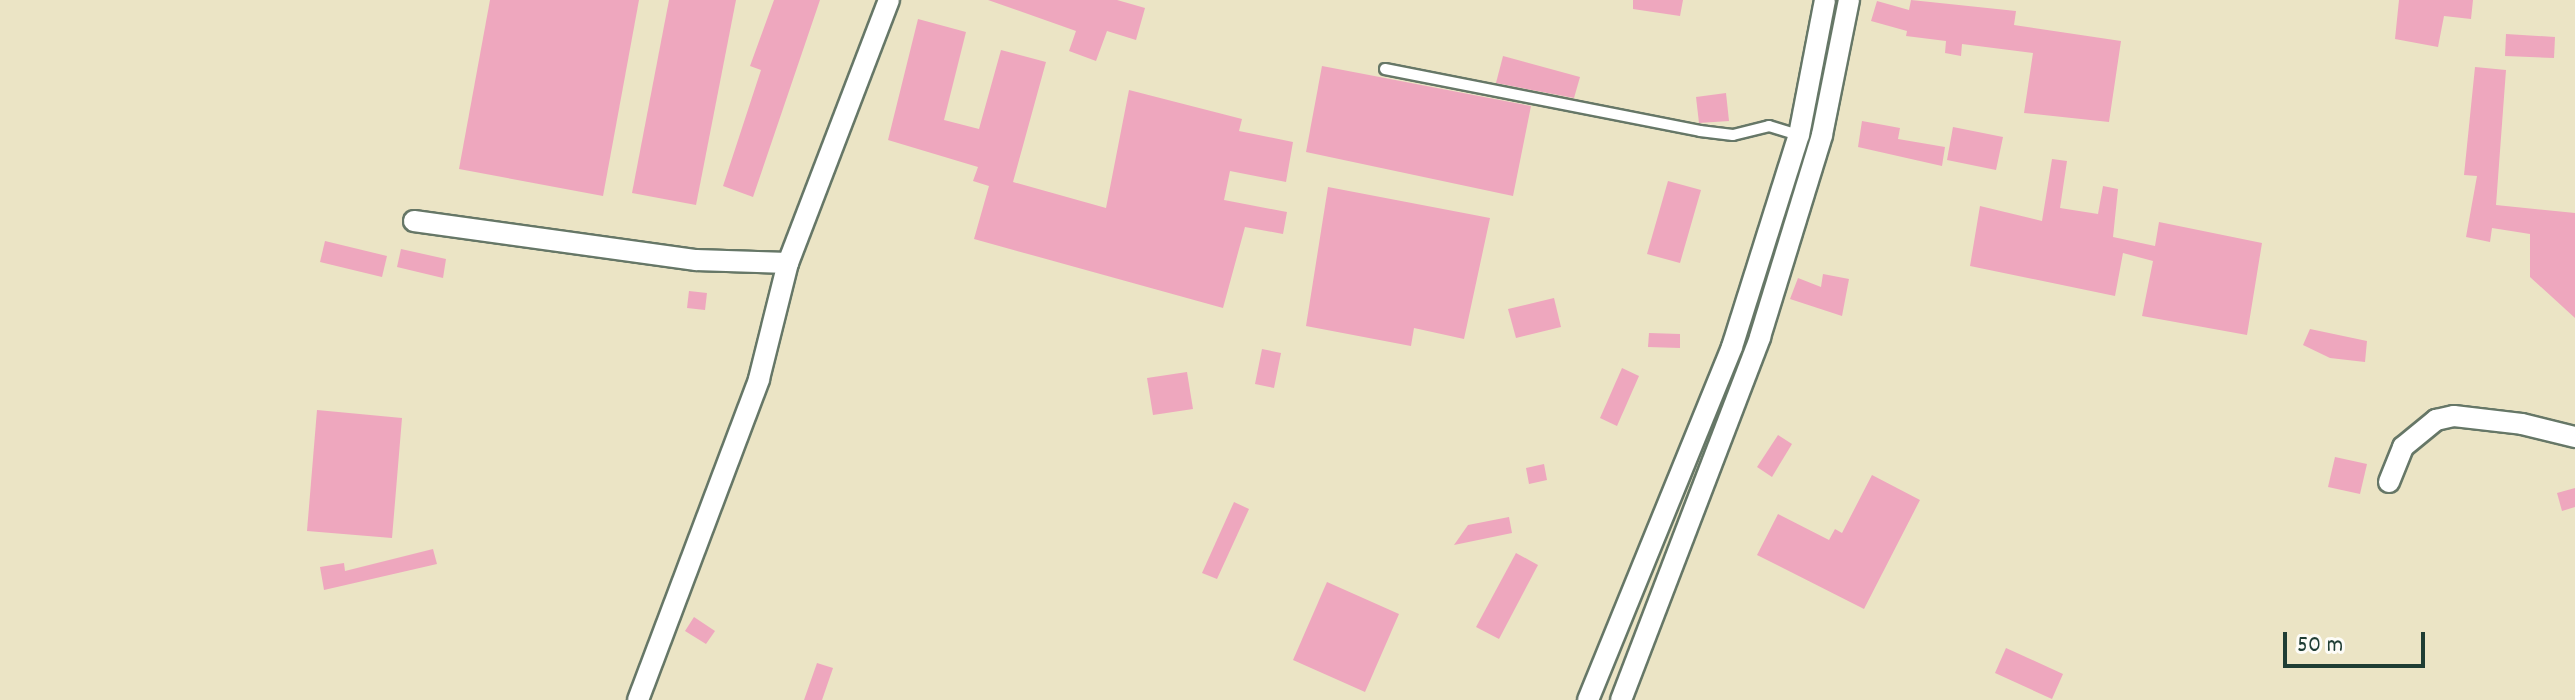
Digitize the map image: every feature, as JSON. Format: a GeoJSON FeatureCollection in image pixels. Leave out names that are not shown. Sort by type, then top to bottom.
{"type":"FeatureCollection","features":[{"type":"Feature","properties":{"kind":"street"},"geometry":{"type":"LineString","coordinates":[[638,700],[759,379],[788,263],[889,0]]}},
{"type":"Feature","properties":{"kind":"street"},"geometry":{"type":"LineString","coordinates":[[1588,700],[1732,347],[1799,135],[1825,0]]}},
{"type":"Feature","properties":{"kind":"street"},"geometry":{"type":"LineString","coordinates":[[1621,700],[1730,425],[1820,141],[1849,0]]}},
{"type":"Feature","properties":{"kind":"street"},"geometry":{"type":"LineString","coordinates":[[414,221],[696,260],[788,263]]}},
{"type":"Feature","properties":{"kind":"street"},"geometry":{"type":"LineString","coordinates":[[2389,482],[2403,447],[2436,420],[2468,417],[2575,437]]}},
{"type":"Feature","properties":{"kind":"lane"},"geometry":{"type":"LineString","coordinates":[[1385,69],[1700,131],[1733,135],[1769,126],[1820,141]]}},
{"type":"Feature","properties":{"kind":"building"},"geometry":{"type":"Polygon","coordinates":[[[490,0],[639,0],[603,196],[459,169],[490,0]]]}},
{"type":"Feature","properties":{"kind":"building"},"geometry":{"type":"Polygon","coordinates":[[[669,0],[736,0],[696,205],[632,193],[669,0]]]}},
{"type":"Feature","properties":{"kind":"building"},"geometry":{"type":"Polygon","coordinates":[[[774,0],[820,0],[753,197],[723,186],[761,70],[750,66],[774,0]]]}},
{"type":"Feature","properties":{"kind":"building"},"geometry":{"type":"Polygon","coordinates":[[[988,0],[1117,0],[1145,8],[1136,40],[1107,31],[1096,61],[1069,51],[1076,31],[988,0]]]}},
{"type":"Feature","properties":{"kind":"building"},"geometry":{"type":"Polygon","coordinates":[[[1633,0],[1683,0],[1680,16],[1633,9],[1633,0]]]}},
{"type":"Feature","properties":{"kind":"building"},"geometry":{"type":"Polygon","coordinates":[[[1911,0],[2016,11],[2014,25],[2121,41],[2109,122],[2024,113],[2033,53],[1962,44],[1961,56],[1945,53],[1946,41],[1906,36],[1907,31],[1871,21],[1877,1],[1909,10],[1911,0]]]}},
{"type":"Feature","properties":{"kind":"building"},"geometry":{"type":"Polygon","coordinates":[[[2399,0],[2473,0],[2471,19],[2444,16],[2438,47],[2395,39],[2399,0]]]}},
{"type":"Feature","properties":{"kind":"building"},"geometry":{"type":"Polygon","coordinates":[[[918,19],[966,32],[944,120],[979,129],[1001,50],[1046,62],[1013,182],[1106,208],[1129,90],[1242,119],[1239,131],[1293,142],[1286,182],[1230,171],[1224,200],[1287,212],[1283,234],[1245,227],[1223,308],[974,239],[989,186],[973,181],[978,167],[888,140],[918,19]]]}},
{"type":"Feature","properties":{"kind":"building"},"geometry":{"type":"Polygon","coordinates":[[[2506,34],[2555,37],[2554,58],[2505,56],[2506,34]]]}},
{"type":"Feature","properties":{"kind":"building"},"geometry":{"type":"Polygon","coordinates":[[[1503,56],[1580,77],[1574,98],[1496,83],[1503,56]]]}},
{"type":"Feature","properties":{"kind":"building"},"geometry":{"type":"Polygon","coordinates":[[[1322,66],[1531,106],[1513,196],[1306,152],[1322,66]]]}},
{"type":"Feature","properties":{"kind":"building"},"geometry":{"type":"Polygon","coordinates":[[[2475,67],[2506,70],[2496,205],[2575,213],[2575,318],[2530,277],[2530,234],[2492,228],[2490,242],[2466,237],[2477,176],[2464,175],[2475,67]]]}},
{"type":"Feature","properties":{"kind":"building"},"geometry":{"type":"Polygon","coordinates":[[[1726,93],[1729,121],[1699,123],[1696,97],[1726,93]]]}},
{"type":"Feature","properties":{"kind":"building"},"geometry":{"type":"Polygon","coordinates":[[[1862,121],[1900,128],[1898,139],[1945,147],[1942,166],[1858,147],[1862,121]]]}},
{"type":"Feature","properties":{"kind":"building"},"geometry":{"type":"Polygon","coordinates":[[[1953,127],[2003,137],[1996,170],[1947,160],[1953,127]]]}},
{"type":"Feature","properties":{"kind":"building"},"geometry":{"type":"Polygon","coordinates":[[[2052,159],[2067,161],[2060,208],[2098,214],[2103,186],[2118,189],[2113,237],[2155,246],[2159,222],[2262,243],[2247,335],[2142,316],[2153,261],[2123,253],[2115,296],[1970,266],[1980,206],[2042,221],[2052,159]]]}},
{"type":"Feature","properties":{"kind":"building"},"geometry":{"type":"Polygon","coordinates":[[[1668,181],[1701,190],[1680,263],[1647,254],[1668,181]]]}},
{"type":"Feature","properties":{"kind":"building"},"geometry":{"type":"Polygon","coordinates":[[[1328,187],[1490,218],[1464,339],[1414,328],[1411,346],[1306,326],[1328,187]]]}},
{"type":"Feature","properties":{"kind":"building"},"geometry":{"type":"Polygon","coordinates":[[[325,241],[387,256],[382,277],[320,262],[325,241]]]}},
{"type":"Feature","properties":{"kind":"building"},"geometry":{"type":"Polygon","coordinates":[[[401,249],[446,259],[443,278],[397,267],[401,249]]]}},
{"type":"Feature","properties":{"kind":"building"},"geometry":{"type":"Polygon","coordinates":[[[1823,274],[1849,279],[1842,316],[1790,299],[1798,278],[1821,287],[1823,274]]]}},
{"type":"Feature","properties":{"kind":"building"},"geometry":{"type":"Polygon","coordinates":[[[689,291],[707,293],[705,310],[687,308],[689,291]]]}},
{"type":"Feature","properties":{"kind":"building"},"geometry":{"type":"Polygon","coordinates":[[[1554,298],[1561,327],[1516,338],[1508,309],[1554,298]]]}},
{"type":"Feature","properties":{"kind":"building"},"geometry":{"type":"Polygon","coordinates":[[[2310,329],[2367,341],[2365,362],[2330,358],[2303,345],[2310,329]]]}},
{"type":"Feature","properties":{"kind":"building"},"geometry":{"type":"Polygon","coordinates":[[[1649,333],[1680,334],[1680,348],[1648,347],[1649,333]]]}},
{"type":"Feature","properties":{"kind":"building"},"geometry":{"type":"Polygon","coordinates":[[[1262,349],[1281,353],[1274,388],[1255,384],[1262,349]]]}},
{"type":"Feature","properties":{"kind":"building"},"geometry":{"type":"Polygon","coordinates":[[[1622,368],[1639,376],[1617,426],[1600,418],[1622,368]]]}},
{"type":"Feature","properties":{"kind":"building"},"geometry":{"type":"Polygon","coordinates":[[[1187,372],[1193,409],[1153,415],[1147,378],[1187,372]]]}},
{"type":"Feature","properties":{"kind":"building"},"geometry":{"type":"Polygon","coordinates":[[[317,410],[402,418],[392,538],[307,531],[317,410]]]}},
{"type":"Feature","properties":{"kind":"building"},"geometry":{"type":"Polygon","coordinates":[[[1778,435],[1792,444],[1772,477],[1757,467],[1778,435]]]}},
{"type":"Feature","properties":{"kind":"building"},"geometry":{"type":"Polygon","coordinates":[[[2335,457],[2367,464],[2360,494],[2328,487],[2335,457]]]}},
{"type":"Feature","properties":{"kind":"building"},"geometry":{"type":"Polygon","coordinates":[[[1544,464],[1547,480],[1529,484],[1526,468],[1544,464]]]}},
{"type":"Feature","properties":{"kind":"building"},"geometry":{"type":"Polygon","coordinates":[[[1872,475],[1920,500],[1864,609],[1757,555],[1778,514],[1829,540],[1835,529],[1842,533],[1872,475]]]}},
{"type":"Feature","properties":{"kind":"building"},"geometry":{"type":"Polygon","coordinates":[[[2575,488],[2575,507],[2562,511],[2557,493],[2575,488]]]}},
{"type":"Feature","properties":{"kind":"building"},"geometry":{"type":"Polygon","coordinates":[[[1234,502],[1249,509],[1217,579],[1202,573],[1234,502]]]}},
{"type":"Feature","properties":{"kind":"building"},"geometry":{"type":"Polygon","coordinates":[[[1509,517],[1512,533],[1454,545],[1468,525],[1509,517]]]}},
{"type":"Feature","properties":{"kind":"building"},"geometry":{"type":"Polygon","coordinates":[[[433,549],[437,564],[324,590],[320,567],[344,563],[345,571],[433,549]]]}},
{"type":"Feature","properties":{"kind":"building"},"geometry":{"type":"Polygon","coordinates":[[[1516,553],[1538,565],[1499,639],[1476,627],[1516,553]]]}},
{"type":"Feature","properties":{"kind":"building"},"geometry":{"type":"Polygon","coordinates":[[[1327,582],[1399,614],[1365,692],[1293,660],[1327,582]]]}},
{"type":"Feature","properties":{"kind":"building"},"geometry":{"type":"Polygon","coordinates":[[[694,617],[715,631],[706,644],[685,631],[694,617]]]}},
{"type":"Feature","properties":{"kind":"building"},"geometry":{"type":"Polygon","coordinates":[[[2006,648],[2063,674],[2052,699],[1995,673],[2006,648]]]}},
{"type":"Feature","properties":{"kind":"building"},"geometry":{"type":"Polygon","coordinates":[[[817,663],[833,668],[822,700],[804,700],[817,663]]]}}]}
